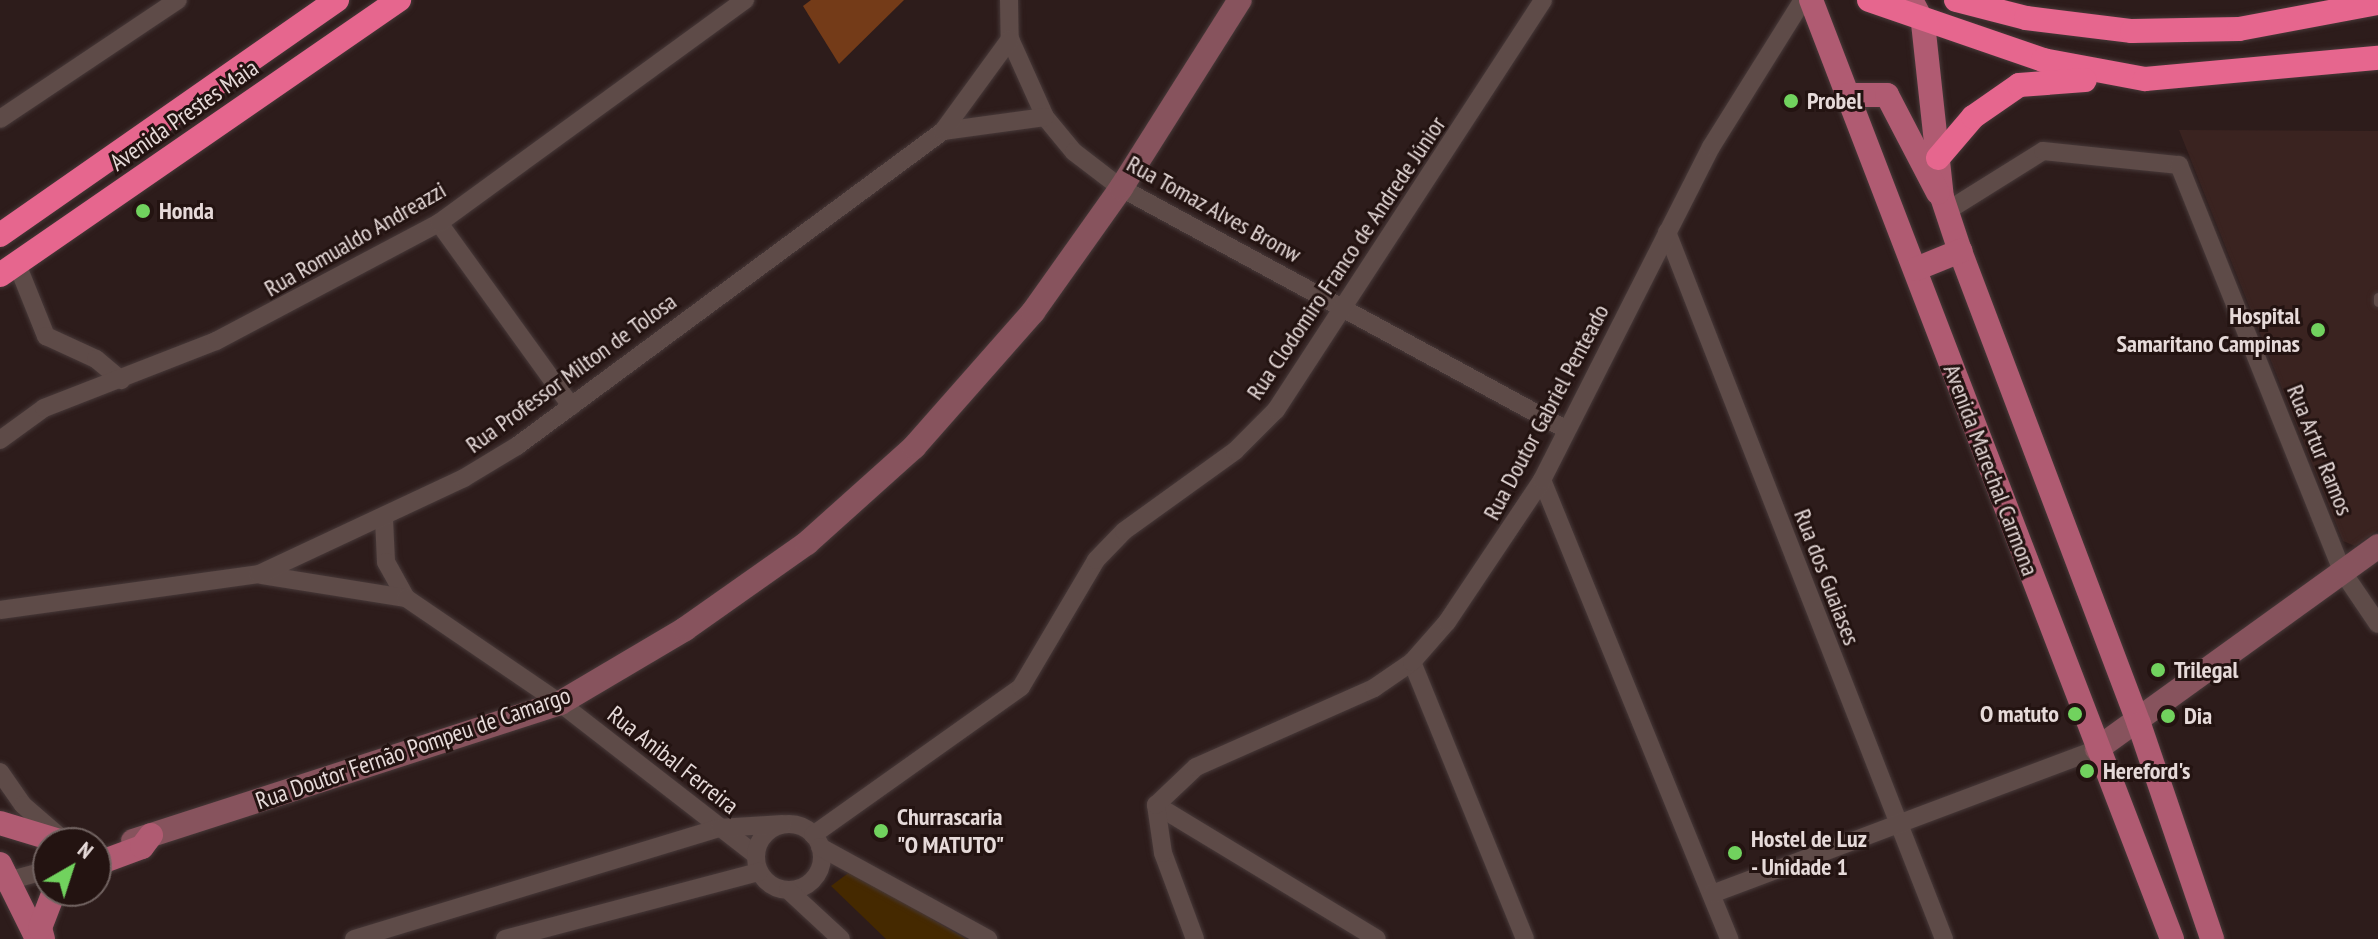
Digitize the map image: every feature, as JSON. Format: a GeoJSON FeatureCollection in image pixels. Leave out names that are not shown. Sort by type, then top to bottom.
{"type":"FeatureCollection","features":[{"type":"Feature","properties":{"kind":"highway"},"geometry":{"type":"LineString","coordinates":[[285,36],[328,0]]}},
{"type":"Feature","properties":{"kind":"highway","name":"Avenida Prestes Maia"},"geometry":{"type":"LineString","coordinates":[[0,235],[337,0]]}},
{"type":"Feature","properties":{"kind":"highway","name":"Avenida Prestes Maia"},"geometry":{"type":"LineString","coordinates":[[8,272],[399,0]]}},
{"type":"Feature","properties":{"kind":"highway"},"geometry":{"type":"LineString","coordinates":[[1869,0],[1923,23],[2043,60],[2145,79]]}},
{"type":"Feature","properties":{"kind":"highway"},"geometry":{"type":"LineString","coordinates":[[1956,0],[2026,18],[2132,31],[2239,29],[2378,3]]}},
{"type":"Feature","properties":{"kind":"highway"},"geometry":{"type":"LineString","coordinates":[[1938,158],[1973,117],[2019,85],[2042,79],[2128,85],[2145,79],[2378,58]]}},
{"type":"Feature","properties":{"kind":"highway"},"geometry":{"type":"LineString","coordinates":[[0,222],[79,181]]}},
{"type":"Feature","properties":{"kind":"main road","name":"Avenida Marechal Carmona"},"geometry":{"type":"LineString","coordinates":[[1811,0],[2172,939]]}},
{"type":"Feature","properties":{"kind":"main road","name":"Avenida Marechal Carmona"},"geometry":{"type":"LineString","coordinates":[[1911,0],[1923,23],[1945,204],[1960,251],[2139,724],[2212,939]]}},
{"type":"Feature","properties":{"kind":"main road"},"geometry":{"type":"LineString","coordinates":[[1848,95],[1887,95],[1931,186],[1945,204]]}},
{"type":"Feature","properties":{"kind":"main road"},"geometry":{"type":"LineString","coordinates":[[1916,269],[1960,251]]}},
{"type":"Feature","properties":{"kind":"main road"},"geometry":{"type":"LineString","coordinates":[[0,823],[32,833]]}},
{"type":"Feature","properties":{"kind":"main road"},"geometry":{"type":"LineString","coordinates":[[112,852],[142,847],[151,835]]}},
{"type":"Feature","properties":{"kind":"main road"},"geometry":{"type":"LineString","coordinates":[[3,876],[40,939]]}},
{"type":"Feature","properties":{"kind":"main road"},"geometry":{"type":"LineString","coordinates":[[40,939],[40,928],[48,907]]}},
{"type":"Feature","properties":{"kind":"street"},"geometry":{"type":"LineString","coordinates":[[0,119],[178,0]]}},
{"type":"Feature","properties":{"kind":"street","name":"Rua Romualdo Andreazzi"},"geometry":{"type":"LineString","coordinates":[[0,440],[44,408],[121,380],[286,308],[439,223],[745,0]]}},
{"type":"Feature","properties":{"kind":"street","name":"Rua Tomaz Alves Bronw"},"geometry":{"type":"LineString","coordinates":[[1009,0],[1010,39],[1045,117],[1074,152],[1121,188],[1567,430]]}},
{"type":"Feature","properties":{"kind":"street","name":"Rua Doutor Fernão Pompeu de Camargo"},"geometry":{"type":"LineString","coordinates":[[151,835],[560,703],[697,621],[860,499],[973,385],[1121,188],[1240,0]]}},
{"type":"Feature","properties":{"kind":"street","name":"Rua Clodomiro Franco de Andrede Júnior"},"geometry":{"type":"LineString","coordinates":[[816,841],[1021,687],[1096,560],[1124,531],[1255,433],[1345,310],[1543,0]]}},
{"type":"Feature","properties":{"kind":"street","name":"Rua Doutor Gabriel Penteado"},"geometry":{"type":"LineString","coordinates":[[1156,805],[1196,767],[1341,707],[1412,662],[1481,578],[1542,480],[1667,232],[1803,0]]}},
{"type":"Feature","properties":{"kind":"street","name":"Rua Professor Milton de Tolosa"},"geometry":{"type":"LineString","coordinates":[[0,610],[259,574],[384,519],[491,462],[943,131],[1010,39]]}},
{"type":"Feature","properties":{"kind":"street","name":"Rua Professor Milton de Tolosa"},"geometry":{"type":"LineString","coordinates":[[943,131],[1045,117]]}},
{"type":"Feature","properties":{"kind":"street","name":"Rua Artur Ramos"},"geometry":{"type":"LineString","coordinates":[[1945,204],[2043,151],[2179,165],[2342,571],[2378,624]]}},
{"type":"Feature","properties":{"kind":"street"},"geometry":{"type":"LineString","coordinates":[[439,223],[571,406]]}},
{"type":"Feature","properties":{"kind":"street","name":"Rua dos Guaiases"},"geometry":{"type":"LineString","coordinates":[[1667,232],[1944,939]]}},
{"type":"Feature","properties":{"kind":"street"},"geometry":{"type":"LineString","coordinates":[[8,272],[46,336],[96,359],[121,380]]}},
{"type":"Feature","properties":{"kind":"street"},"geometry":{"type":"LineString","coordinates":[[1542,480],[1729,939]]}},
{"type":"Feature","properties":{"kind":"street"},"geometry":{"type":"LineString","coordinates":[[384,519],[386,562],[406,598]]}},
{"type":"Feature","properties":{"kind":"street"},"geometry":{"type":"LineString","coordinates":[[1712,894],[1900,828],[2097,749],[2139,724],[2378,546]]}},
{"type":"Feature","properties":{"kind":"street","name":"Rua Anibal Ferreira"},"geometry":{"type":"LineString","coordinates":[[259,574],[366,586],[406,598],[560,703],[720,828],[841,939]]}},
{"type":"Feature","properties":{"kind":"street"},"geometry":{"type":"LineString","coordinates":[[1412,662],[1525,939]]}},
{"type":"Feature","properties":{"kind":"street"},"geometry":{"type":"LineString","coordinates":[[0,772],[23,805],[48,827]]}},
{"type":"Feature","properties":{"kind":"street"},"geometry":{"type":"LineString","coordinates":[[1156,805],[1163,853],[1195,939]]}},
{"type":"Feature","properties":{"kind":"street"},"geometry":{"type":"LineString","coordinates":[[1156,805],[1377,939]]}},
{"type":"Feature","properties":{"kind":"street"},"geometry":{"type":"LineString","coordinates":[[505,939],[757,863],[764,835],[783,824]]}},
{"type":"Feature","properties":{"kind":"street"},"geometry":{"type":"LineString","coordinates":[[354,939],[720,828],[783,824],[988,939]]}},
{"type":"Feature","properties":{"kind":"street"},"geometry":{"type":"LineString","coordinates":[[788,890],[815,877],[816,841]]}},
{"type":"Feature","properties":{"kind":"street"},"geometry":{"type":"LineString","coordinates":[[3,876],[32,872]]}},
{"type":"Feature","properties":{"kind":"shaded area","name":"Hospital Samaritano Campinas"},"geometry":{"type":"Polygon","coordinates":[[[2179,130],[2378,131],[2378,530],[2355,546],[2343,541],[2179,130]]]}},
{"type":"Feature","properties":{"kind":"shaded area"},"geometry":{"type":"Polygon","coordinates":[[[851,871],[966,939],[886,939],[831,886],[851,871]]]}},
{"type":"Feature","properties":{"kind":"building"},"geometry":{"type":"Polygon","coordinates":[[[811,0],[904,0],[839,64],[803,6],[811,0]]]}},
{"type":"Feature","properties":{"kind":"place","name":"Probel"},"geometry":{"type":"Point","coordinates":[1791,101]}},
{"type":"Feature","properties":{"kind":"place","name":"Honda"},"geometry":{"type":"Point","coordinates":[143,211]}},
{"type":"Feature","properties":{"kind":"place","name":"Hospital Samaritano Campinas"},"geometry":{"type":"Point","coordinates":[2318,330]}},
{"type":"Feature","properties":{"kind":"place","name":"Trilegal"},"geometry":{"type":"Point","coordinates":[2158,670]}},
{"type":"Feature","properties":{"kind":"place","name":"O matuto"},"geometry":{"type":"Point","coordinates":[2075,714]}},
{"type":"Feature","properties":{"kind":"place","name":"Dia"},"geometry":{"type":"Point","coordinates":[2168,716]}},
{"type":"Feature","properties":{"kind":"place","name":"Hereford's"},"geometry":{"type":"Point","coordinates":[2087,771]}},
{"type":"Feature","properties":{"kind":"place","name":"Churrascaria \"O MATUTO\""},"geometry":{"type":"Point","coordinates":[881,831]}},
{"type":"Feature","properties":{"kind":"place","name":"Hostel de Luz - Unidade 1"},"geometry":{"type":"Point","coordinates":[1735,853]}}]}
